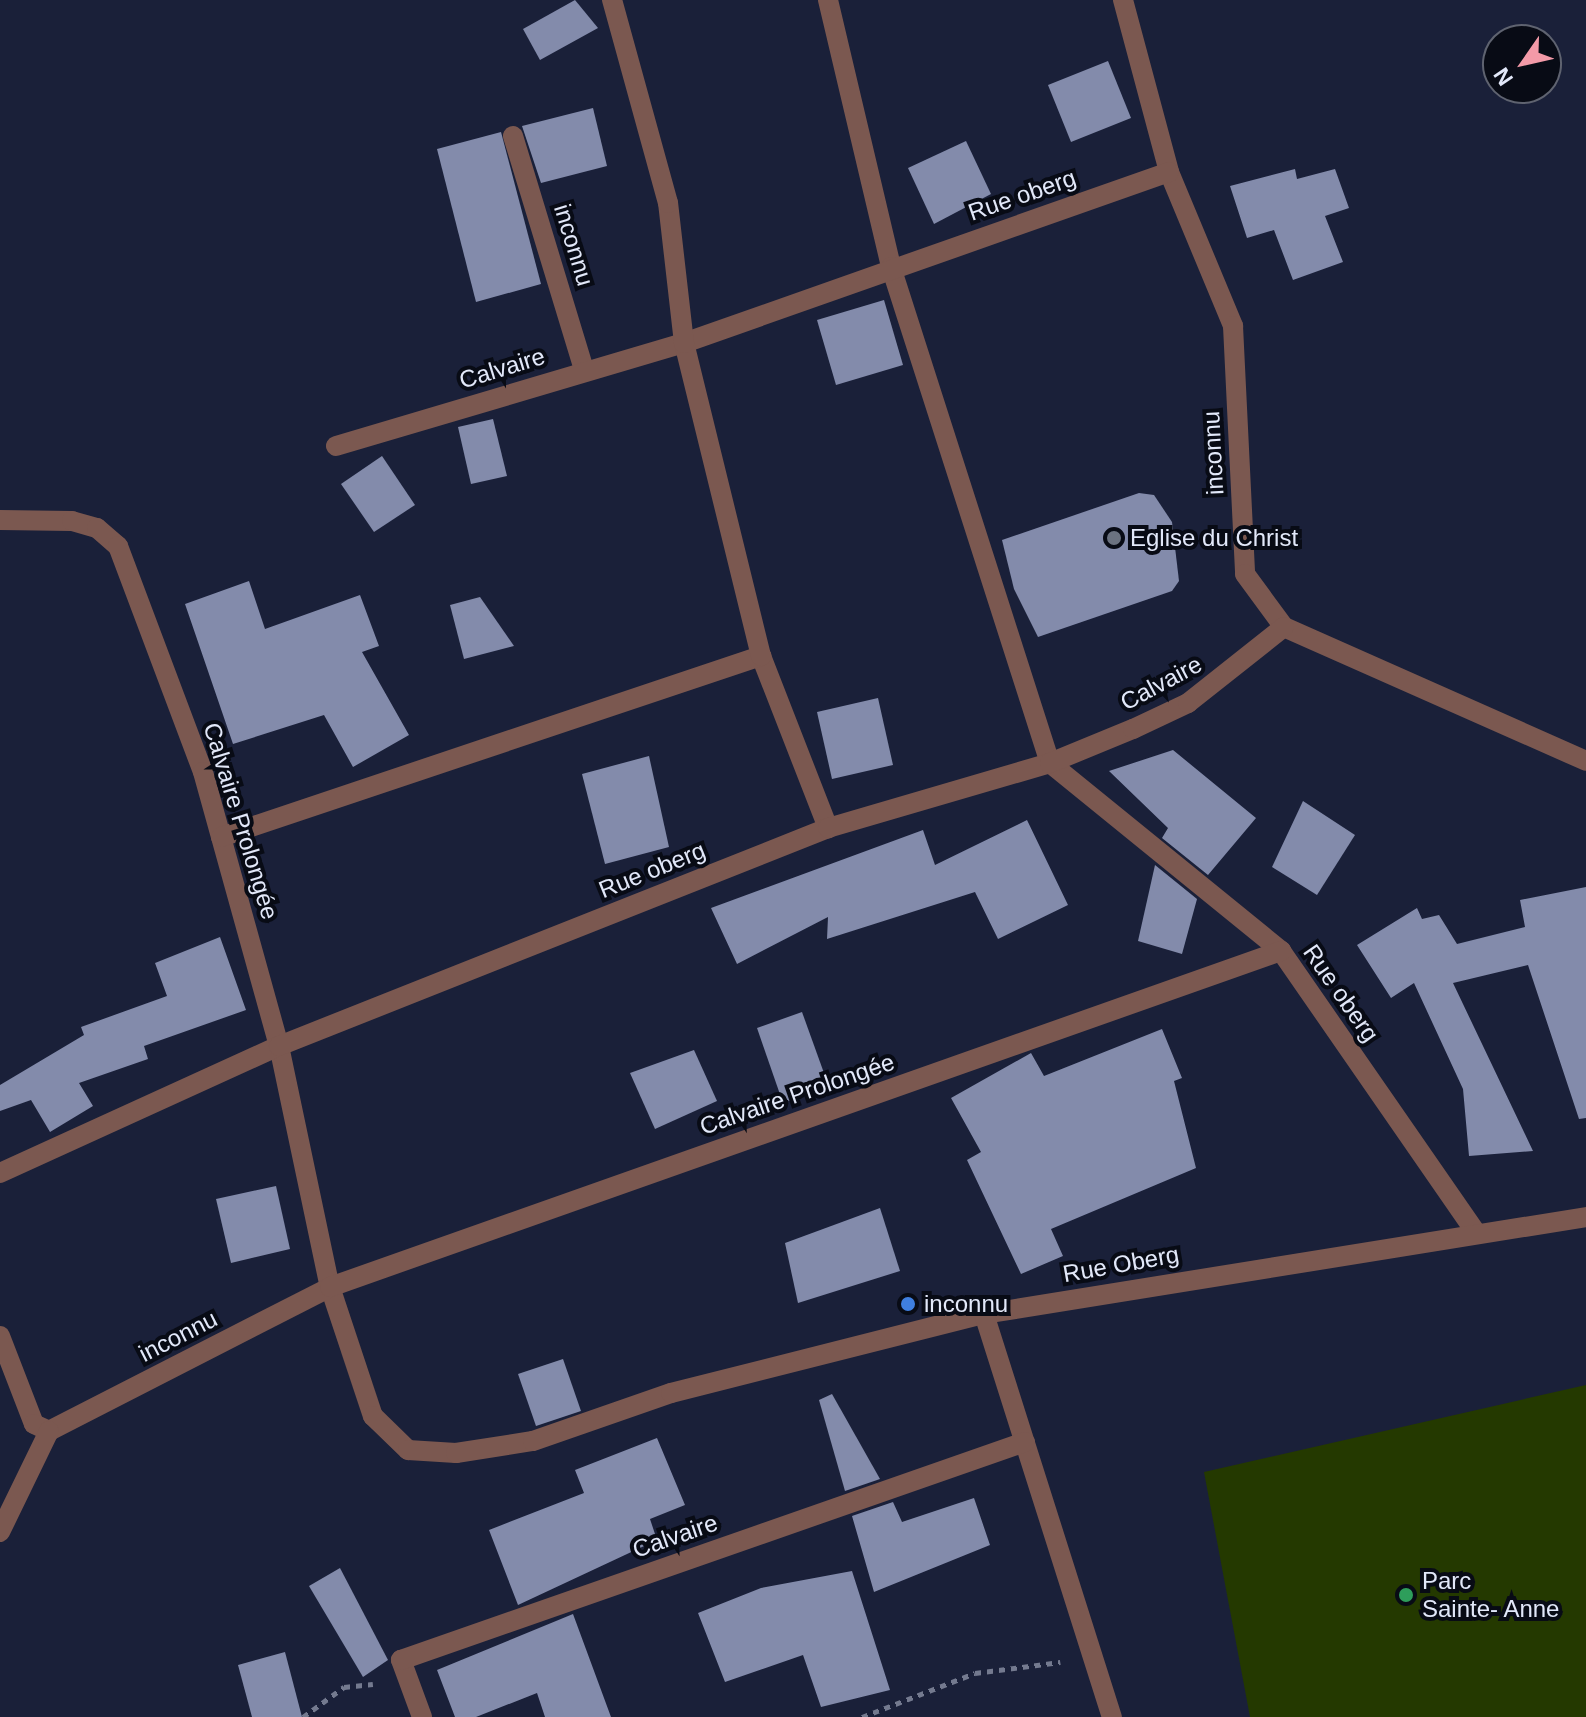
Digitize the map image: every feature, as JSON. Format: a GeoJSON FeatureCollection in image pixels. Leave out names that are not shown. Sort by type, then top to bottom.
{"type":"FeatureCollection","features":[{"type":"Feature","properties":{"kind":"street"},"geometry":{"type":"LineString","coordinates":[[612,0],[668,203],[684,343],[761,656],[828,828]]}},
{"type":"Feature","properties":{"kind":"street"},"geometry":{"type":"LineString","coordinates":[[828,0],[891,267],[1050,763]]}},
{"type":"Feature","properties":{"kind":"street","name":"inconnu"},"geometry":{"type":"LineString","coordinates":[[1123,0],[1169,172],[1233,326],[1245,574],[1284,627],[1586,761]]}},
{"type":"Feature","properties":{"kind":"street","name":"inconnu"},"geometry":{"type":"LineString","coordinates":[[513,136],[584,370]]}},
{"type":"Feature","properties":{"kind":"street","name":"Rue oberg"},"geometry":{"type":"LineString","coordinates":[[684,343],[891,267],[1169,172]]}},
{"type":"Feature","properties":{"kind":"street","name":"Calvaire"},"geometry":{"type":"LineString","coordinates":[[336,446],[584,370],[684,343]]}},
{"type":"Feature","properties":{"kind":"street","name":"Calvaire Prolongée"},"geometry":{"type":"LineString","coordinates":[[0,520],[72,521],[97,528],[118,546],[221,837],[279,1046],[330,1287],[373,1416],[408,1450],[456,1453],[533,1441],[671,1393]]}},
{"type":"Feature","properties":{"kind":"street","name":"Calvaire"},"geometry":{"type":"LineString","coordinates":[[1050,763],[1188,703],[1284,627]]}},
{"type":"Feature","properties":{"kind":"street"},"geometry":{"type":"LineString","coordinates":[[221,837],[660,686],[761,656]]}},
{"type":"Feature","properties":{"kind":"street","name":"Rue oberg"},"geometry":{"type":"LineString","coordinates":[[279,1046],[828,828],[1050,763],[1281,951],[1474,1230]]}},
{"type":"Feature","properties":{"kind":"street","name":"Calvaire Prolongée"},"geometry":{"type":"LineString","coordinates":[[330,1287],[1281,951]]}},
{"type":"Feature","properties":{"kind":"street"},"geometry":{"type":"LineString","coordinates":[[0,1173],[279,1046]]}},
{"type":"Feature","properties":{"kind":"street","name":"Rue Oberg"},"geometry":{"type":"LineString","coordinates":[[671,1393],[984,1314],[1474,1230],[1586,1217]]}},
{"type":"Feature","properties":{"kind":"street","name":"inconnu"},"geometry":{"type":"LineString","coordinates":[[49,1431],[330,1287]]}},
{"type":"Feature","properties":{"kind":"street"},"geometry":{"type":"LineString","coordinates":[[984,1314],[1112,1717]]}},
{"type":"Feature","properties":{"kind":"street"},"geometry":{"type":"LineString","coordinates":[[0,1336],[34,1424],[49,1431],[0,1532]]}},
{"type":"Feature","properties":{"kind":"street","name":"Calvaire"},"geometry":{"type":"LineString","coordinates":[[422,1717],[401,1660],[1025,1442]]}},
{"type":"Feature","properties":{"kind":"path"},"geometry":{"type":"LineString","coordinates":[[862,1717],[975,1673],[1092,1658]]}},
{"type":"Feature","properties":{"kind":"path"},"geometry":{"type":"LineString","coordinates":[[303,1717],[344,1687],[410,1685]]}},
{"type":"Feature","properties":{"kind":"green space","name":"Parc Sainte- Anne"},"geometry":{"type":"Polygon","coordinates":[[[1586,1385],[1586,1717],[1250,1717],[1204,1472],[1586,1385]]]}},
{"type":"Feature","properties":{"kind":"building"},"geometry":{"type":"Polygon","coordinates":[[[575,0],[598,28],[540,60],[523,29],[575,0]]]}},
{"type":"Feature","properties":{"kind":"building"},"geometry":{"type":"Polygon","coordinates":[[[1108,61],[1131,118],[1071,142],[1048,85],[1108,61]]]}},
{"type":"Feature","properties":{"kind":"building"},"geometry":{"type":"Polygon","coordinates":[[[593,108],[607,166],[541,183],[522,126],[593,108]]]}},
{"type":"Feature","properties":{"kind":"building"},"geometry":{"type":"Polygon","coordinates":[[[501,132],[541,284],[476,302],[437,149],[501,132]]]}},
{"type":"Feature","properties":{"kind":"building"},"geometry":{"type":"Polygon","coordinates":[[[966,141],[991,194],[934,224],[908,168],[966,141]]]}},
{"type":"Feature","properties":{"kind":"building"},"geometry":{"type":"Polygon","coordinates":[[[1295,169],[1297,179],[1335,169],[1349,208],[1325,216],[1343,262],[1293,280],[1274,230],[1247,238],[1230,186],[1295,169]]]}},
{"type":"Feature","properties":{"kind":"building"},"geometry":{"type":"Polygon","coordinates":[[[884,300],[903,365],[836,385],[817,320],[884,300]]]}},
{"type":"Feature","properties":{"kind":"building"},"geometry":{"type":"Polygon","coordinates":[[[493,419],[507,476],[471,484],[458,427],[493,419]]]}},
{"type":"Feature","properties":{"kind":"building"},"geometry":{"type":"Polygon","coordinates":[[[382,456],[415,505],[374,532],[341,484],[382,456]]]}},
{"type":"Feature","properties":{"kind":"building"},"geometry":{"type":"Polygon","coordinates":[[[1139,493],[1154,495],[1172,522],[1179,581],[1172,591],[1038,637],[1014,589],[1002,540],[1139,493]]]}},
{"type":"Feature","properties":{"kind":"building"},"geometry":{"type":"Polygon","coordinates":[[[249,581],[265,629],[360,595],[379,646],[362,652],[409,735],[353,767],[324,715],[233,744],[185,604],[249,581]]]}},
{"type":"Feature","properties":{"kind":"building"},"geometry":{"type":"Polygon","coordinates":[[[480,597],[514,646],[464,659],[450,605],[480,597]]]}},
{"type":"Feature","properties":{"kind":"building"},"geometry":{"type":"Polygon","coordinates":[[[878,698],[893,765],[832,779],[817,712],[878,698]]]}},
{"type":"Feature","properties":{"kind":"building"},"geometry":{"type":"Polygon","coordinates":[[[1173,750],[1256,818],[1208,875],[1162,838],[1168,828],[1109,771],[1173,750]]]}},
{"type":"Feature","properties":{"kind":"building"},"geometry":{"type":"Polygon","coordinates":[[[649,756],[669,847],[605,864],[582,774],[649,756]]]}},
{"type":"Feature","properties":{"kind":"building"},"geometry":{"type":"Polygon","coordinates":[[[1303,801],[1355,835],[1317,895],[1272,867],[1303,801]]]}},
{"type":"Feature","properties":{"kind":"building"},"geometry":{"type":"Polygon","coordinates":[[[1027,820],[1068,905],[998,939],[975,892],[827,939],[828,917],[737,964],[711,908],[923,830],[935,865],[1027,820]]]}},
{"type":"Feature","properties":{"kind":"building"},"geometry":{"type":"Polygon","coordinates":[[[1155,865],[1197,899],[1182,954],[1138,941],[1155,865]]]}},
{"type":"Feature","properties":{"kind":"building"},"geometry":{"type":"Polygon","coordinates":[[[1586,887],[1586,1118],[1579,1119],[1528,965],[1453,983],[1533,1151],[1469,1156],[1463,1089],[1414,983],[1391,998],[1357,945],[1417,908],[1422,919],[1439,915],[1457,944],[1525,927],[1520,900],[1586,887]]]}},
{"type":"Feature","properties":{"kind":"building"},"geometry":{"type":"Polygon","coordinates":[[[220,937],[246,1010],[144,1046],[148,1059],[79,1083],[93,1106],[50,1132],[31,1100],[0,1111],[0,1085],[84,1035],[81,1027],[167,996],[155,963],[220,937]]]}},
{"type":"Feature","properties":{"kind":"building"},"geometry":{"type":"Polygon","coordinates":[[[802,1012],[829,1087],[783,1103],[757,1028],[802,1012]]]}},
{"type":"Feature","properties":{"kind":"building"},"geometry":{"type":"Polygon","coordinates":[[[1162,1029],[1182,1078],[1174,1081],[1196,1168],[1051,1229],[1063,1256],[1021,1274],[967,1160],[981,1152],[951,1098],[1031,1053],[1044,1076],[1162,1029]]]}},
{"type":"Feature","properties":{"kind":"building"},"geometry":{"type":"Polygon","coordinates":[[[694,1050],[717,1101],[655,1129],[630,1073],[694,1050]]]}},
{"type":"Feature","properties":{"kind":"building"},"geometry":{"type":"Polygon","coordinates":[[[276,1186],[290,1249],[231,1263],[216,1199],[276,1186]]]}},
{"type":"Feature","properties":{"kind":"building"},"geometry":{"type":"Polygon","coordinates":[[[880,1208],[900,1271],[798,1303],[785,1243],[880,1208]]]}},
{"type":"Feature","properties":{"kind":"building"},"geometry":{"type":"Polygon","coordinates":[[[563,1359],[581,1411],[536,1426],[518,1374],[563,1359]]]}},
{"type":"Feature","properties":{"kind":"building"},"geometry":{"type":"Polygon","coordinates":[[[832,1394],[880,1479],[845,1491],[819,1400],[832,1394]]]}},
{"type":"Feature","properties":{"kind":"building"},"geometry":{"type":"Polygon","coordinates":[[[657,1438],[685,1505],[650,1519],[657,1540],[518,1605],[489,1530],[584,1493],[575,1470],[657,1438]]]}},
{"type":"Feature","properties":{"kind":"building"},"geometry":{"type":"Polygon","coordinates":[[[974,1498],[990,1545],[874,1592],[852,1516],[893,1502],[902,1522],[974,1498]]]}},
{"type":"Feature","properties":{"kind":"building"},"geometry":{"type":"Polygon","coordinates":[[[340,1568],[388,1660],[363,1677],[309,1586],[340,1568]]]}},
{"type":"Feature","properties":{"kind":"building"},"geometry":{"type":"Polygon","coordinates":[[[852,1571],[890,1690],[821,1707],[803,1655],[725,1682],[698,1613],[761,1588],[852,1571]]]}},
{"type":"Feature","properties":{"kind":"building"},"geometry":{"type":"Polygon","coordinates":[[[573,1614],[611,1717],[545,1717],[537,1693],[476,1717],[455,1717],[437,1670],[573,1614]]]}},
{"type":"Feature","properties":{"kind":"building"},"geometry":{"type":"Polygon","coordinates":[[[285,1652],[302,1717],[252,1717],[238,1665],[285,1652]]]}},
{"type":"Feature","properties":{"kind":"place","name":"Eglise du Christ"},"geometry":{"type":"Point","coordinates":[1114,538]}},
{"type":"Feature","properties":{"kind":"place","name":"inconnu"},"geometry":{"type":"Point","coordinates":[908,1304]}},
{"type":"Feature","properties":{"kind":"place","name":"Parc Sainte- Anne"},"geometry":{"type":"Point","coordinates":[1406,1595]}}]}
